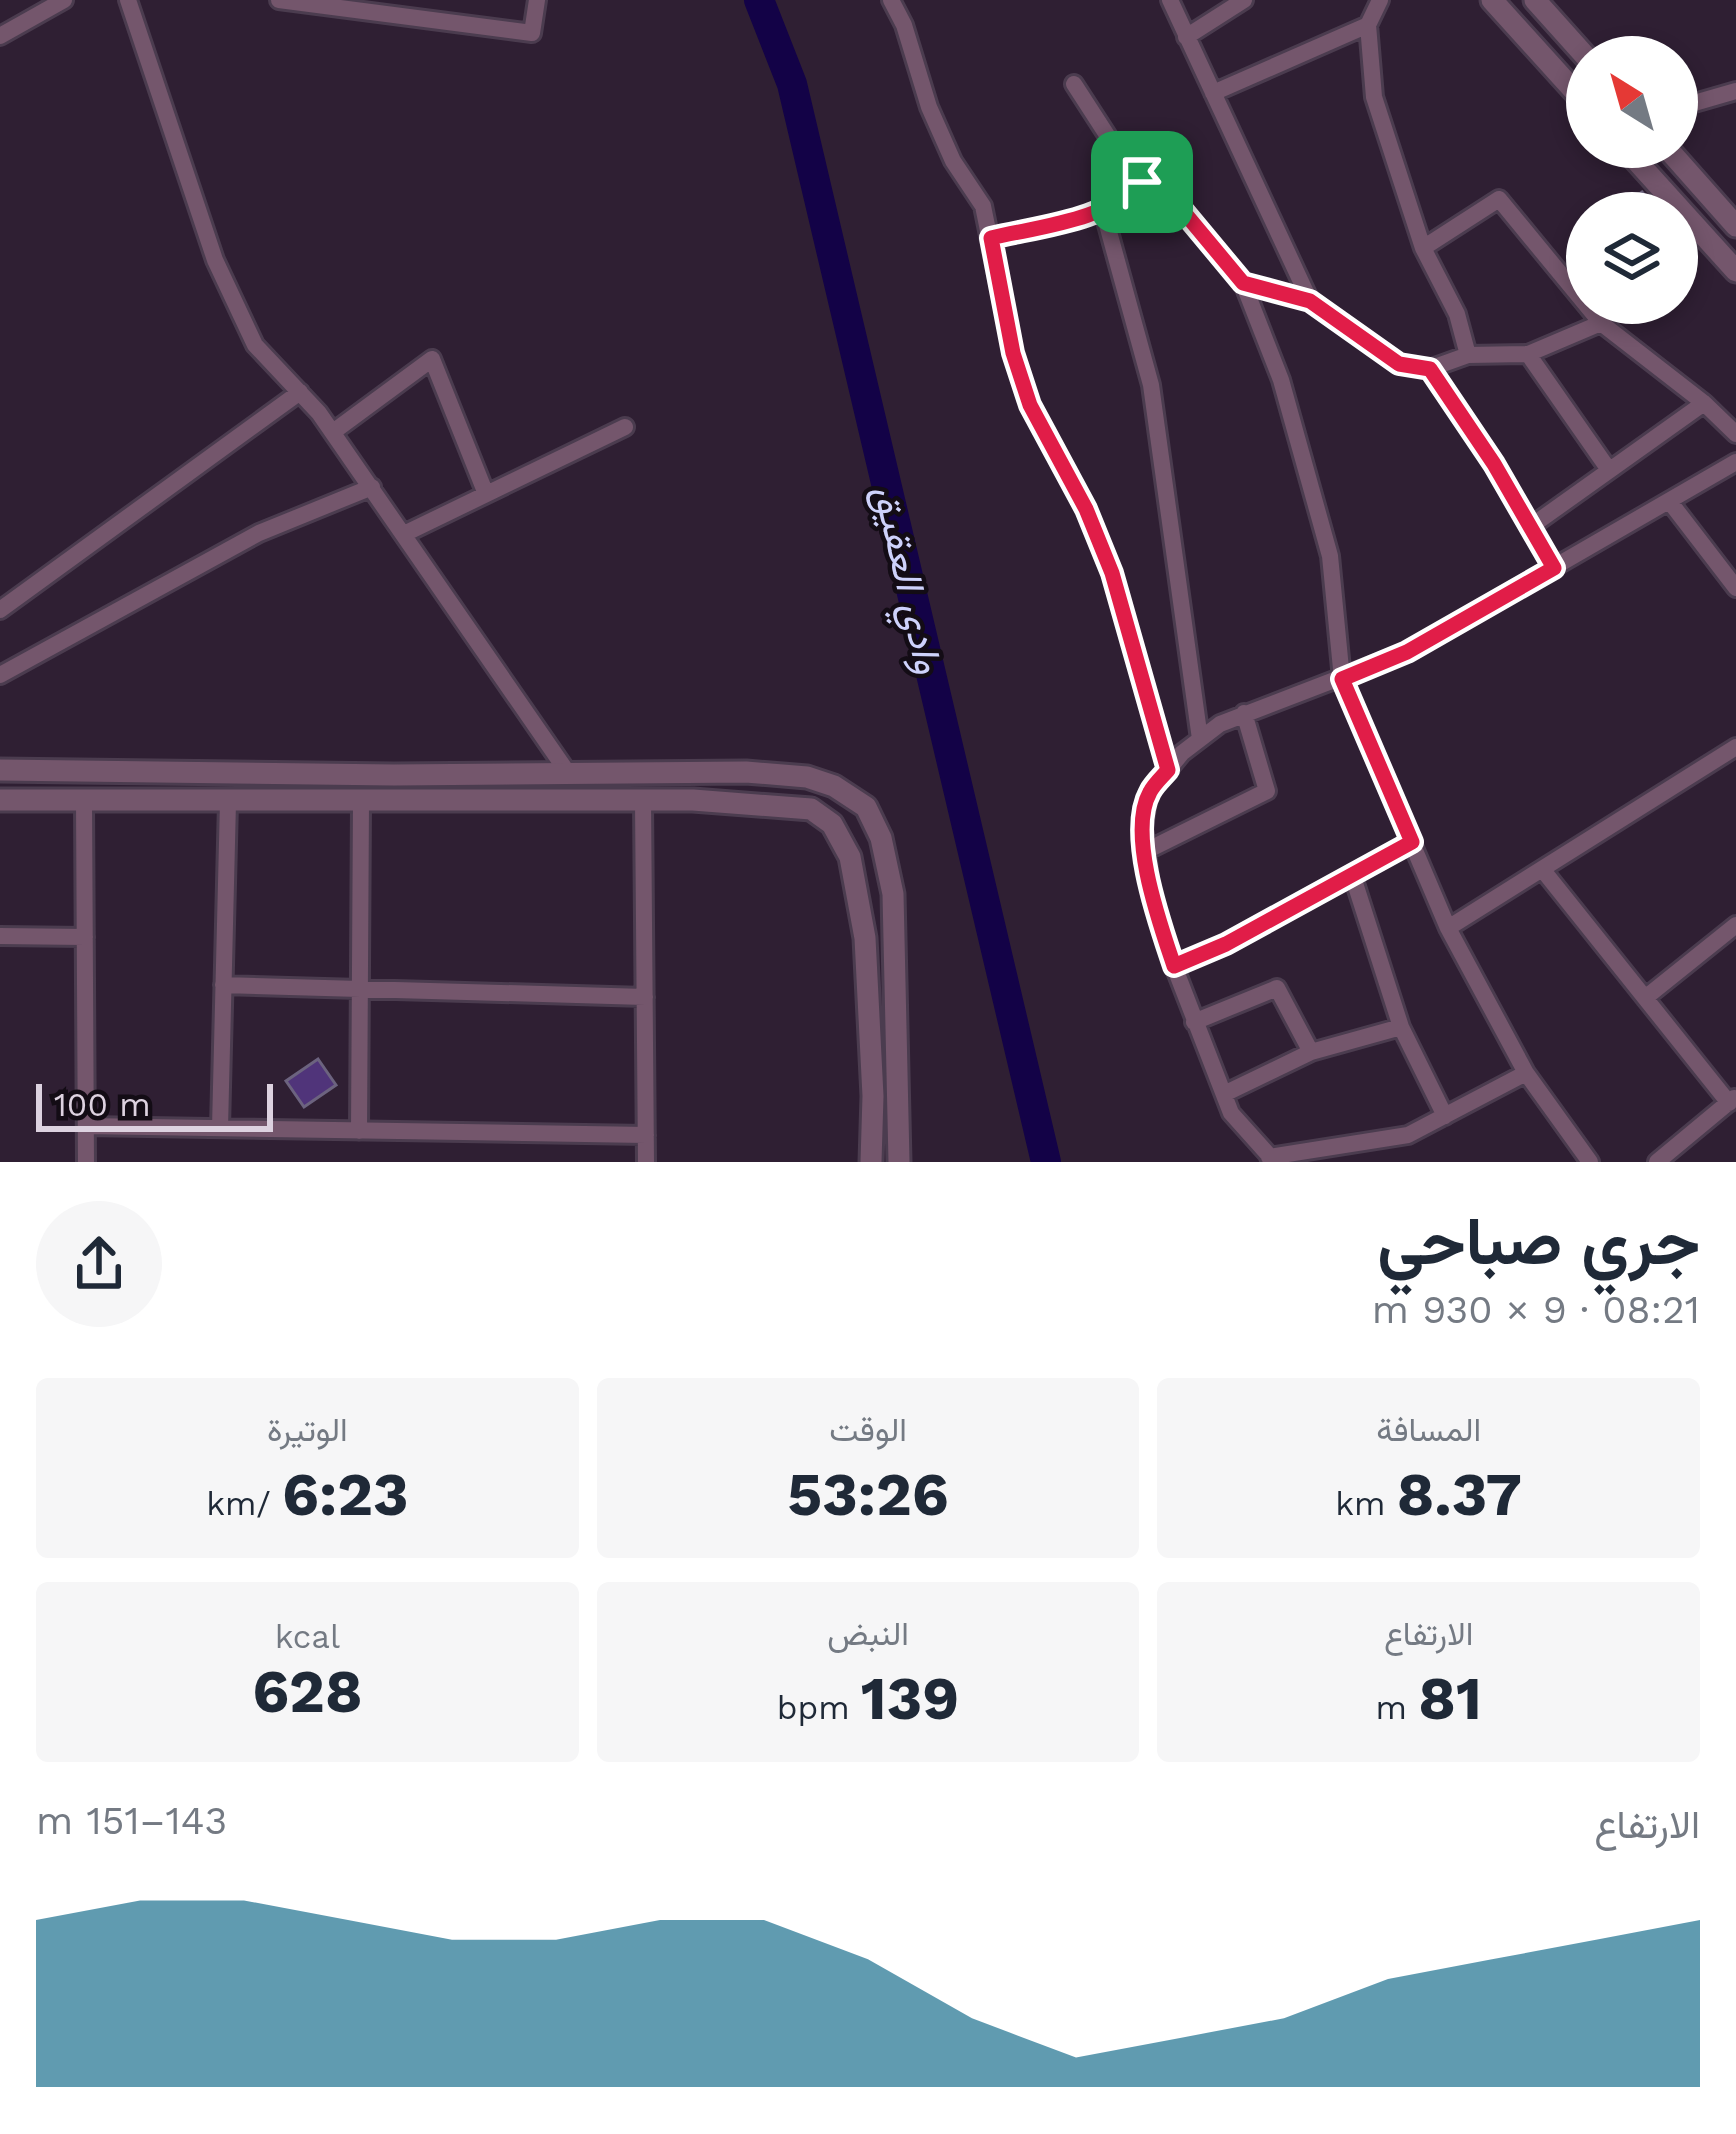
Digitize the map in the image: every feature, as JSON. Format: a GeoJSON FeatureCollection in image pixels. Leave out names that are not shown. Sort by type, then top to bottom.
{"type":"FeatureCollection","features":[{"type":"Feature","properties":{"kind":"street"},"geometry":{"type":"LineString","coordinates":[[0,36],[27,8],[64,0]]}},
{"type":"Feature","properties":{"kind":"street"},"geometry":{"type":"LineString","coordinates":[[128,0],[215,260],[255,345],[333,432],[568,773]]}},
{"type":"Feature","properties":{"kind":"street"},"geometry":{"type":"LineString","coordinates":[[279,0],[362,6],[532,33],[537,0]]}},
{"type":"Feature","properties":{"kind":"street"},"geometry":{"type":"LineString","coordinates":[[429,0],[430,20]]}},
{"type":"Feature","properties":{"kind":"street"},"geometry":{"type":"LineString","coordinates":[[892,0],[929,107],[953,161],[983,206],[1024,388],[1086,509],[1112,573],[1168,770]]}},
{"type":"Feature","properties":{"kind":"street"},"geometry":{"type":"LineString","coordinates":[[1170,0],[1310,301]]}},
{"type":"Feature","properties":{"kind":"street"},"geometry":{"type":"LineString","coordinates":[[1186,37],[1244,0]]}},
{"type":"Feature","properties":{"kind":"street"},"geometry":{"type":"LineString","coordinates":[[1380,0],[1368,25],[1374,97],[1423,248],[1457,314],[1468,355]]}},
{"type":"Feature","properties":{"kind":"street"},"geometry":{"type":"LineString","coordinates":[[1492,0],[1566,82]]}},
{"type":"Feature","properties":{"kind":"street"},"geometry":{"type":"LineString","coordinates":[[1535,0],[1567,36]]}},
{"type":"Feature","properties":{"kind":"street"},"geometry":{"type":"LineString","coordinates":[[1213,93],[1368,25]]}},
{"type":"Feature","properties":{"kind":"street"},"geometry":{"type":"LineString","coordinates":[[1074,84],[1142,182],[1183,211],[1243,283],[1281,380],[1330,556],[1342,679],[1448,928],[1526,1073],[1590,1162]]}},
{"type":"Feature","properties":{"kind":"street"},"geometry":{"type":"LineString","coordinates":[[1698,102],[1736,91]]}},
{"type":"Feature","properties":{"kind":"street"},"geometry":{"type":"LineString","coordinates":[[1643,168],[1736,271]]}},
{"type":"Feature","properties":{"kind":"street"},"geometry":{"type":"LineString","coordinates":[[1685,168],[1736,226]]}},
{"type":"Feature","properties":{"kind":"street"},"geometry":{"type":"LineString","coordinates":[[991,238],[1103,210],[1128,197],[1142,182]]}},
{"type":"Feature","properties":{"kind":"street"},"geometry":{"type":"LineString","coordinates":[[1423,248],[1499,199],[1566,280]]}},
{"type":"Feature","properties":{"kind":"street"},"geometry":{"type":"LineString","coordinates":[[1103,210],[1151,385],[1200,739]]}},
{"type":"Feature","properties":{"kind":"street"},"geometry":{"type":"LineString","coordinates":[[1243,283],[1310,301],[1399,364],[1430,369],[1468,355],[1528,354],[1596,324]]}},
{"type":"Feature","properties":{"kind":"street"},"geometry":{"type":"LineString","coordinates":[[1604,324],[1736,434]]}},
{"type":"Feature","properties":{"kind":"street"},"geometry":{"type":"LineString","coordinates":[[1528,354],[1609,470]]}},
{"type":"Feature","properties":{"kind":"street"},"geometry":{"type":"LineString","coordinates":[[333,432],[432,359],[486,494]]}},
{"type":"Feature","properties":{"kind":"street"},"geometry":{"type":"LineString","coordinates":[[1430,369],[1494,464],[1554,568]]}},
{"type":"Feature","properties":{"kind":"street"},"geometry":{"type":"LineString","coordinates":[[0,610],[300,392]]}},
{"type":"Feature","properties":{"kind":"street"},"geometry":{"type":"LineString","coordinates":[[1530,527],[1704,403]]}},
{"type":"Feature","properties":{"kind":"street"},"geometry":{"type":"LineString","coordinates":[[404,533],[625,428]]}},
{"type":"Feature","properties":{"kind":"street"},"geometry":{"type":"LineString","coordinates":[[1526,1073],[1408,1135],[1272,1160],[1232,1113],[1174,966],[1151,895],[1143,827],[1148,794],[1220,724],[1407,652],[1736,462]]}},
{"type":"Feature","properties":{"kind":"street"},"geometry":{"type":"LineString","coordinates":[[0,676],[259,533],[372,488]]}},
{"type":"Feature","properties":{"kind":"street"},"geometry":{"type":"LineString","coordinates":[[1670,502],[1736,589]]}},
{"type":"Feature","properties":{"kind":"street"},"geometry":{"type":"LineString","coordinates":[[1146,851],[1267,791],[1244,713]]}},
{"type":"Feature","properties":{"kind":"street"},"geometry":{"type":"LineString","coordinates":[[1448,928],[1736,747]]}},
{"type":"Feature","properties":{"kind":"street"},"geometry":{"type":"LineString","coordinates":[[0,770],[746,772],[807,777],[834,786],[866,807],[881,838],[893,894],[900,1152],[873,1152],[865,938],[850,857],[832,824],[811,809],[693,800],[0,800]]}},
{"type":"Feature","properties":{"kind":"street"},"geometry":{"type":"LineString","coordinates":[[277,773],[280,802]]}},
{"type":"Feature","properties":{"kind":"street"},"geometry":{"type":"LineString","coordinates":[[84,801],[86,1162]]}},
{"type":"Feature","properties":{"kind":"street"},"geometry":{"type":"LineString","coordinates":[[644,801],[646,1162]]}},
{"type":"Feature","properties":{"kind":"street"},"geometry":{"type":"LineString","coordinates":[[220,1128],[228,802]]}},
{"type":"Feature","properties":{"kind":"street"},"geometry":{"type":"LineString","coordinates":[[359,1130],[361,802]]}},
{"type":"Feature","properties":{"kind":"street"},"geometry":{"type":"LineString","coordinates":[[1174,966],[1226,944],[1412,842]]}},
{"type":"Feature","properties":{"kind":"street"},"geometry":{"type":"LineString","coordinates":[[1542,869],[1732,1100],[1657,1162]]}},
{"type":"Feature","properties":{"kind":"street"},"geometry":{"type":"LineString","coordinates":[[1353,877],[1401,1027],[1444,1116]]}},
{"type":"Feature","properties":{"kind":"street"},"geometry":{"type":"LineString","coordinates":[[1645,998],[1736,925]]}},
{"type":"Feature","properties":{"kind":"street"},"geometry":{"type":"LineString","coordinates":[[0,936],[85,937]]}},
{"type":"Feature","properties":{"kind":"street"},"geometry":{"type":"LineString","coordinates":[[224,985],[645,997]]}},
{"type":"Feature","properties":{"kind":"street"},"geometry":{"type":"LineString","coordinates":[[1195,1022],[1277,988],[1312,1052]]}},
{"type":"Feature","properties":{"kind":"street"},"geometry":{"type":"LineString","coordinates":[[1224,1094],[1312,1052],[1401,1027]]}},
{"type":"Feature","properties":{"kind":"street"},"geometry":{"type":"LineString","coordinates":[[86,1126],[646,1136]]}},
{"type":"Feature","properties":{"kind":"building"},"geometry":{"type":"Polygon","coordinates":[[[318,1059],[336,1085],[304,1107],[286,1081],[318,1059]]]}},
{"type":"Feature","properties":{"kind":"waterway","name":"وادي العقيق"},"geometry":{"type":"LineString","coordinates":[[759,0],[792,84],[1046,1162]]}},
{"type":"Feature","properties":{"kind":"route"},"geometry":{"type":"LineString","coordinates":[[1142,182],[1183,211],[1243,283],[1310,301],[1399,364],[1430,369],[1494,464],[1554,568],[1407,652],[1342,679],[1412,842],[1226,944],[1174,966],[1151,895],[1143,827],[1148,794],[1168,770],[1112,573],[1086,509],[1030,405],[1013,353],[991,238],[1103,210],[1128,197],[1142,182]]}}]}
